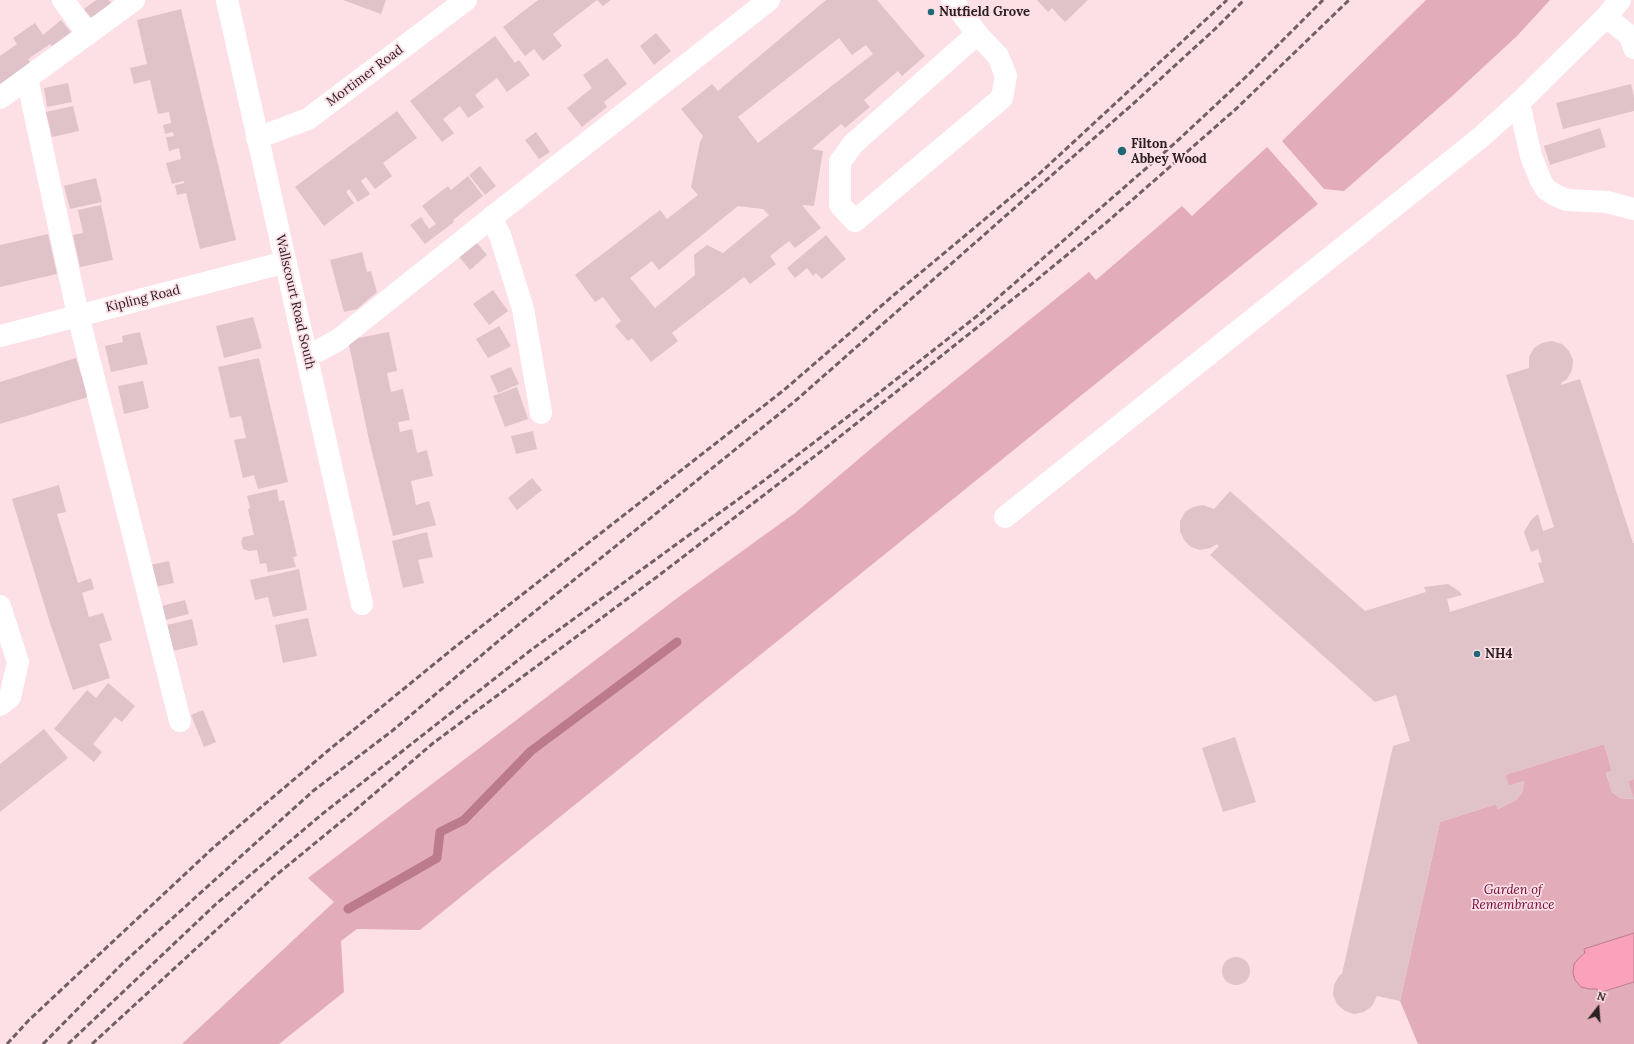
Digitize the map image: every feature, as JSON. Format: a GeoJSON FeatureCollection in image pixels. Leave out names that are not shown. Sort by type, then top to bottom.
{"type":"FeatureCollection","features":[{"type":"Feature","properties":{"kind":"street"},"geometry":{"type":"LineString","coordinates":[[63,0],[88,34]]}},
{"type":"Feature","properties":{"kind":"street"},"geometry":{"type":"LineString","coordinates":[[0,98],[134,0]]}},
{"type":"Feature","properties":{"kind":"street","name":"Wallscourt Road South"},"geometry":{"type":"LineString","coordinates":[[226,0],[362,604]]}},
{"type":"Feature","properties":{"kind":"street","name":"Mortimer Road"},"geometry":{"type":"LineString","coordinates":[[258,138],[308,119],[466,0]]}},
{"type":"Feature","properties":{"kind":"street"},"geometry":{"type":"LineString","coordinates":[[307,357],[338,340],[769,0]]}},
{"type":"Feature","properties":{"kind":"street"},"geometry":{"type":"LineString","coordinates":[[952,0],[977,34],[998,56],[1006,76],[1002,98],[855,221],[840,205],[840,162],[853,144],[977,34]]}},
{"type":"Feature","properties":{"kind":"street"},"geometry":{"type":"LineString","coordinates":[[1005,517],[1480,138],[1518,103],[1613,8],[1630,36],[1634,48]]}},
{"type":"Feature","properties":{"kind":"street"},"geometry":{"type":"LineString","coordinates":[[27,78],[78,315],[180,721]]}},
{"type":"Feature","properties":{"kind":"street"},"geometry":{"type":"LineString","coordinates":[[1518,103],[1531,156],[1541,181],[1546,189],[1567,200],[1607,202],[1634,209]]}},
{"type":"Feature","properties":{"kind":"street"},"geometry":{"type":"LineString","coordinates":[[491,218],[500,234],[522,309],[541,413]]}},
{"type":"Feature","properties":{"kind":"street","name":"Kipling Road"},"geometry":{"type":"LineString","coordinates":[[0,336],[286,262]]}},
{"type":"Feature","properties":{"kind":"street"},"geometry":{"type":"LineString","coordinates":[[0,606],[18,662],[10,697],[0,705]]}},
{"type":"Feature","properties":{"kind":"green space"},"geometry":{"type":"Polygon","coordinates":[[[1426,0],[1550,0],[1517,36],[1451,97],[1344,191],[1324,189],[1282,141],[1426,0]]]}},
{"type":"Feature","properties":{"kind":"green space"},"geometry":{"type":"Polygon","coordinates":[[[1267,147],[1318,204],[420,930],[357,929],[341,941],[344,992],[279,1044],[182,1044],[334,902],[308,878],[680,596],[795,513],[893,430],[1089,272],[1096,280],[1182,206],[1192,216],[1267,147]]]}},
{"type":"Feature","properties":{"kind":"green space","name":"Garden of Remembrance"},"geometry":{"type":"Polygon","coordinates":[[[1604,744],[1612,771],[1606,773],[1612,792],[1620,798],[1633,799],[1628,781],[1634,779],[1634,933],[1584,949],[1586,953],[1579,958],[1589,989],[1597,989],[1598,993],[1634,982],[1634,1044],[1418,1044],[1400,1001],[1440,822],[1496,804],[1498,809],[1516,800],[1522,793],[1524,781],[1509,786],[1505,775],[1604,744]]]}},
{"type":"Feature","properties":{"kind":"shaded area"},"geometry":{"type":"Polygon","coordinates":[[[1634,933],[1634,982],[1598,993],[1597,989],[1581,987],[1575,980],[1573,973],[1574,964],[1585,953],[1584,949],[1634,933]]]}},
{"type":"Feature","properties":{"kind":"building"},"geometry":{"type":"Polygon","coordinates":[[[96,0],[109,0],[113,5],[93,20],[84,9],[96,0]]]}},
{"type":"Feature","properties":{"kind":"building"},"geometry":{"type":"Polygon","coordinates":[[[343,0],[386,0],[381,14],[343,0]]]}},
{"type":"Feature","properties":{"kind":"building"},"geometry":{"type":"Polygon","coordinates":[[[538,0],[597,0],[553,34],[562,46],[543,61],[534,49],[525,56],[503,27],[538,0]]]}},
{"type":"Feature","properties":{"kind":"building"},"geometry":{"type":"Polygon","coordinates":[[[597,0],[611,0],[603,6],[597,0]]]}},
{"type":"Feature","properties":{"kind":"building"},"geometry":{"type":"Polygon","coordinates":[[[826,0],[877,0],[925,56],[902,76],[898,71],[864,100],[870,107],[845,128],[841,124],[812,149],[823,151],[814,206],[802,205],[821,228],[795,248],[789,241],[770,256],[776,264],[750,284],[744,277],[672,333],[678,341],[651,362],[632,338],[628,341],[615,326],[621,321],[603,297],[595,302],[575,275],[660,210],[667,219],[698,195],[691,187],[700,142],[703,136],[681,109],[712,84],[718,91],[826,0]],[[839,38],[738,117],[758,143],[873,54],[866,45],[852,55],[839,38]],[[738,206],[659,270],[652,261],[630,278],[655,308],[695,275],[694,255],[707,245],[723,253],[769,215],[763,209],[738,206]]]}},
{"type":"Feature","properties":{"kind":"building"},"geometry":{"type":"Polygon","coordinates":[[[1037,0],[1088,0],[1065,22],[1052,8],[1048,12],[1037,0]]]}},
{"type":"Feature","properties":{"kind":"building"},"geometry":{"type":"Polygon","coordinates":[[[181,9],[236,240],[200,249],[186,193],[177,195],[175,185],[184,183],[184,181],[172,184],[166,163],[181,159],[179,148],[169,151],[166,137],[174,136],[173,132],[165,134],[163,125],[171,123],[169,112],[158,114],[150,80],[134,84],[130,68],[147,64],[137,20],[181,9]]]}},
{"type":"Feature","properties":{"kind":"building"},"geometry":{"type":"Polygon","coordinates":[[[61,20],[73,35],[55,50],[50,44],[28,59],[31,64],[0,86],[0,56],[17,44],[13,38],[35,23],[43,35],[61,20]]]}},
{"type":"Feature","properties":{"kind":"building"},"geometry":{"type":"Polygon","coordinates":[[[656,33],[671,51],[654,65],[640,46],[656,33]]]}},
{"type":"Feature","properties":{"kind":"building"},"geometry":{"type":"Polygon","coordinates":[[[495,36],[515,63],[519,60],[530,75],[507,92],[497,78],[475,95],[484,107],[468,118],[460,106],[443,119],[454,133],[442,142],[410,101],[495,36]]]}},
{"type":"Feature","properties":{"kind":"building"},"geometry":{"type":"Polygon","coordinates":[[[607,58],[627,84],[604,102],[607,107],[582,127],[567,108],[592,88],[583,75],[607,58]]]}},
{"type":"Feature","properties":{"kind":"building"},"geometry":{"type":"Polygon","coordinates":[[[68,83],[72,102],[47,107],[44,88],[68,83]]]}},
{"type":"Feature","properties":{"kind":"building"},"geometry":{"type":"Polygon","coordinates":[[[1631,84],[1634,97],[1634,111],[1563,129],[1556,103],[1631,84]]]}},
{"type":"Feature","properties":{"kind":"building"},"geometry":{"type":"Polygon","coordinates":[[[73,106],[79,131],[52,137],[46,112],[73,106]]]}},
{"type":"Feature","properties":{"kind":"building"},"geometry":{"type":"Polygon","coordinates":[[[397,111],[417,138],[383,163],[392,176],[375,189],[366,177],[361,181],[370,194],[358,202],[349,189],[346,192],[354,203],[324,226],[295,187],[397,111]]]}},
{"type":"Feature","properties":{"kind":"building"},"geometry":{"type":"Polygon","coordinates":[[[1600,128],[1606,147],[1550,165],[1544,146],[1600,128]]]}},
{"type":"Feature","properties":{"kind":"building"},"geometry":{"type":"Polygon","coordinates":[[[536,132],[550,152],[539,159],[525,140],[536,132]]]}},
{"type":"Feature","properties":{"kind":"building"},"geometry":{"type":"Polygon","coordinates":[[[480,166],[496,186],[485,195],[469,175],[480,166]]]}},
{"type":"Feature","properties":{"kind":"building"},"geometry":{"type":"Polygon","coordinates":[[[468,176],[483,196],[453,220],[454,222],[425,244],[410,225],[421,217],[429,229],[436,224],[422,206],[448,186],[451,190],[468,176]]]}},
{"type":"Feature","properties":{"kind":"building"},"geometry":{"type":"Polygon","coordinates":[[[96,178],[102,202],[70,209],[64,186],[96,178]]]}},
{"type":"Feature","properties":{"kind":"building"},"geometry":{"type":"Polygon","coordinates":[[[101,205],[113,260],[80,267],[73,235],[83,233],[78,210],[101,205]]]}},
{"type":"Feature","properties":{"kind":"building"},"geometry":{"type":"Polygon","coordinates":[[[48,234],[57,274],[0,287],[0,245],[48,234]]]}},
{"type":"Feature","properties":{"kind":"building"},"geometry":{"type":"Polygon","coordinates":[[[826,235],[846,259],[822,279],[816,273],[813,276],[807,268],[795,278],[787,268],[826,235]]]}},
{"type":"Feature","properties":{"kind":"building"},"geometry":{"type":"Polygon","coordinates":[[[473,238],[487,255],[470,270],[456,253],[473,238]]]}},
{"type":"Feature","properties":{"kind":"building"},"geometry":{"type":"Polygon","coordinates":[[[362,252],[367,272],[371,271],[377,292],[357,309],[344,312],[330,260],[362,252]]]}},
{"type":"Feature","properties":{"kind":"building"},"geometry":{"type":"Polygon","coordinates":[[[493,290],[508,311],[489,325],[473,304],[493,290]]]}},
{"type":"Feature","properties":{"kind":"building"},"geometry":{"type":"Polygon","coordinates":[[[253,317],[262,348],[224,358],[216,326],[253,317]]]}},
{"type":"Feature","properties":{"kind":"building"},"geometry":{"type":"Polygon","coordinates":[[[499,326],[511,346],[488,358],[476,339],[499,326]]]}},
{"type":"Feature","properties":{"kind":"building"},"geometry":{"type":"Polygon","coordinates":[[[140,332],[148,364],[111,372],[105,346],[123,342],[122,336],[140,332]]]}},
{"type":"Feature","properties":{"kind":"building"},"geometry":{"type":"Polygon","coordinates":[[[389,332],[397,371],[387,373],[391,392],[403,389],[410,420],[398,422],[400,432],[412,429],[417,453],[427,450],[433,476],[411,481],[416,505],[429,501],[436,525],[393,536],[369,440],[348,340],[389,332]]]}},
{"type":"Feature","properties":{"kind":"building","name":"NH4"},"geometry":{"type":"Polygon","coordinates":[[[1552,341],[1562,344],[1569,351],[1573,360],[1572,370],[1567,379],[1561,383],[1561,385],[1580,379],[1634,543],[1634,779],[1628,781],[1634,799],[1620,798],[1612,792],[1606,773],[1612,771],[1604,744],[1505,775],[1509,786],[1524,781],[1522,793],[1516,800],[1498,809],[1496,804],[1440,822],[1400,1001],[1377,996],[1372,1006],[1364,1012],[1354,1014],[1345,1011],[1337,1004],[1333,995],[1334,985],[1339,976],[1342,974],[1393,746],[1410,741],[1396,695],[1375,702],[1210,555],[1219,546],[1217,544],[1210,548],[1200,550],[1191,547],[1184,540],[1180,531],[1180,521],[1185,512],[1193,507],[1203,505],[1214,509],[1230,491],[1365,611],[1426,592],[1424,587],[1448,584],[1459,591],[1462,595],[1447,599],[1450,612],[1544,582],[1538,563],[1542,562],[1538,549],[1531,552],[1524,532],[1531,520],[1538,514],[1543,531],[1554,527],[1506,375],[1529,368],[1529,357],[1534,348],[1542,343],[1552,341]]]}},
{"type":"Feature","properties":{"kind":"building"},"geometry":{"type":"Polygon","coordinates":[[[76,358],[88,397],[0,424],[0,382],[76,358]]]}},
{"type":"Feature","properties":{"kind":"building"},"geometry":{"type":"Polygon","coordinates":[[[259,358],[288,482],[258,489],[254,475],[243,478],[234,440],[246,438],[241,416],[230,418],[218,367],[259,358]]]}},
{"type":"Feature","properties":{"kind":"building"},"geometry":{"type":"Polygon","coordinates":[[[511,367],[519,384],[498,393],[490,376],[511,367]]]}},
{"type":"Feature","properties":{"kind":"building"},"geometry":{"type":"Polygon","coordinates":[[[143,381],[149,408],[124,414],[118,386],[143,381]]]}},
{"type":"Feature","properties":{"kind":"building"},"geometry":{"type":"Polygon","coordinates":[[[517,387],[528,419],[505,427],[493,396],[517,387]]]}},
{"type":"Feature","properties":{"kind":"building"},"geometry":{"type":"Polygon","coordinates":[[[533,431],[537,449],[516,454],[511,436],[533,431]]]}},
{"type":"Feature","properties":{"kind":"building"},"geometry":{"type":"Polygon","coordinates":[[[532,478],[542,490],[517,510],[508,498],[532,478]]]}},
{"type":"Feature","properties":{"kind":"building"},"geometry":{"type":"Polygon","coordinates":[[[59,485],[66,512],[57,514],[78,583],[91,578],[94,589],[82,593],[89,617],[103,613],[112,640],[99,644],[110,678],[73,690],[49,620],[12,499],[59,485]]]}},
{"type":"Feature","properties":{"kind":"building"},"geometry":{"type":"Polygon","coordinates":[[[277,489],[279,501],[284,500],[297,556],[293,557],[296,567],[268,572],[266,563],[260,564],[257,550],[249,551],[243,549],[241,542],[243,537],[254,535],[248,509],[250,508],[247,496],[277,489]]]}},
{"type":"Feature","properties":{"kind":"building"},"geometry":{"type":"Polygon","coordinates":[[[427,532],[433,557],[418,560],[424,583],[403,588],[392,541],[427,532]]]}},
{"type":"Feature","properties":{"kind":"building"},"geometry":{"type":"Polygon","coordinates":[[[169,561],[174,583],[155,587],[150,565],[169,561]]]}},
{"type":"Feature","properties":{"kind":"building"},"geometry":{"type":"Polygon","coordinates":[[[299,569],[307,610],[273,617],[268,597],[255,600],[250,580],[299,569]]]}},
{"type":"Feature","properties":{"kind":"building"},"geometry":{"type":"Polygon","coordinates":[[[185,600],[189,614],[165,620],[162,606],[185,600]]]}},
{"type":"Feature","properties":{"kind":"building"},"geometry":{"type":"Polygon","coordinates":[[[308,618],[317,656],[283,663],[275,625],[308,618]]]}},
{"type":"Feature","properties":{"kind":"building"},"geometry":{"type":"Polygon","coordinates":[[[192,619],[198,645],[173,651],[167,625],[192,619]]]}},
{"type":"Feature","properties":{"kind":"building"},"geometry":{"type":"Polygon","coordinates":[[[108,683],[135,706],[122,722],[115,717],[93,744],[102,752],[94,762],[54,729],[87,690],[96,698],[108,683]]]}},
{"type":"Feature","properties":{"kind":"building"},"geometry":{"type":"Polygon","coordinates":[[[203,710],[216,742],[204,747],[191,715],[203,710]]]}},
{"type":"Feature","properties":{"kind":"building"},"geometry":{"type":"Polygon","coordinates":[[[44,729],[68,758],[0,812],[0,764],[44,729]]]}},
{"type":"Feature","properties":{"kind":"building"},"geometry":{"type":"Polygon","coordinates":[[[1235,737],[1256,802],[1223,812],[1202,748],[1235,737]]]}},
{"type":"Feature","properties":{"kind":"building"},"geometry":{"type":"Polygon","coordinates":[[[1236,957],[1246,961],[1250,971],[1246,981],[1236,985],[1226,981],[1222,971],[1226,961],[1236,957]]]}},
{"type":"Feature","properties":{"kind":"waterway"},"geometry":{"type":"LineString","coordinates":[[348,909],[437,858],[440,832],[464,820],[531,751],[677,642]]}},
{"type":"Feature","properties":{"kind":"railway"},"geometry":{"type":"LineString","coordinates":[[7,1044],[29,1020],[214,847],[330,749],[455,647],[784,390],[895,294],[1039,174],[1227,0]]}},
{"type":"Feature","properties":{"kind":"railway"},"geometry":{"type":"LineString","coordinates":[[43,1044],[123,963],[313,791],[392,731],[502,638],[794,402],[1134,103],[1215,29],[1244,0]]}},
{"type":"Feature","properties":{"kind":"railway"},"geometry":{"type":"LineString","coordinates":[[68,1044],[216,904],[321,815],[531,650],[762,482],[977,316],[1175,143],[1249,74],[1323,0]]}},
{"type":"Feature","properties":{"kind":"railway"},"geometry":{"type":"LineString","coordinates":[[92,1044],[275,876],[353,812],[432,744],[658,576],[828,446],[1028,287],[1107,222],[1237,108],[1349,0]]}},
{"type":"Feature","properties":{"kind":"place","name":"Nutfield Grove"},"geometry":{"type":"Point","coordinates":[931,12]}},
{"type":"Feature","properties":{"kind":"place","name":"Filton Abbey Wood"},"geometry":{"type":"Point","coordinates":[1122,151]}},
{"type":"Feature","properties":{"kind":"place","name":"NH4"},"geometry":{"type":"Point","coordinates":[1477,654]}}]}
